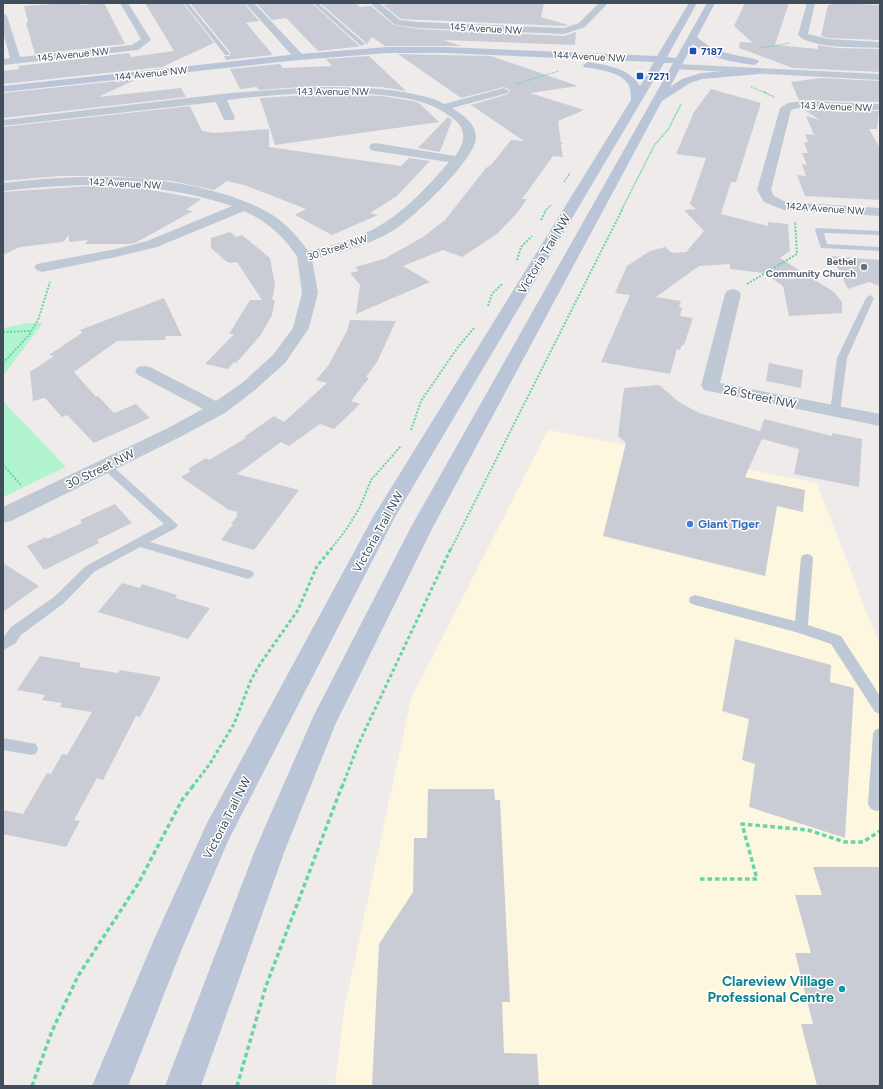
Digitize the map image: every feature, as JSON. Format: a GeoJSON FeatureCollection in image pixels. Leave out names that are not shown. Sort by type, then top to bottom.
{"type":"FeatureCollection","features":[{"type":"Feature","properties":{"kind":"main road","name":"Victoria Trail NW"},"geometry":{"type":"LineString","coordinates":[[183,1086],[270,850],[324,723],[422,527],[647,101],[658,63],[693,3]]}},
{"type":"Feature","properties":{"kind":"main road","name":"Victoria Trail NW"},"geometry":{"type":"LineString","coordinates":[[110,1086],[167,946],[217,834],[384,517],[647,101],[678,64],[711,3]]}},
{"type":"Feature","properties":{"kind":"main road"},"geometry":{"type":"LineString","coordinates":[[692,37],[703,48],[721,56],[772,65]]}},
{"type":"Feature","properties":{"kind":"main road"},"geometry":{"type":"LineString","coordinates":[[658,44],[672,38]]}},
{"type":"Feature","properties":{"kind":"main road","name":"144 Avenue NW"},"geometry":{"type":"LineString","coordinates":[[3,89],[299,57],[388,50],[445,50],[566,55],[658,63]]}},
{"type":"Feature","properties":{"kind":"main road"},"geometry":{"type":"LineString","coordinates":[[566,55],[621,55],[645,50]]}},
{"type":"Feature","properties":{"kind":"main road","name":"144 Avenue NW"},"geometry":{"type":"LineString","coordinates":[[299,57],[462,57],[678,64]]}},
{"type":"Feature","properties":{"kind":"main road"},"geometry":{"type":"LineString","coordinates":[[555,61],[592,66],[620,74],[628,78],[647,101],[692,78],[711,74],[759,71]]}},
{"type":"Feature","properties":{"kind":"street","name":"145 Avenue NW"},"geometry":{"type":"LineString","coordinates":[[3,62],[135,48],[146,40],[124,3]]}},
{"type":"Feature","properties":{"kind":"street"},"geometry":{"type":"LineString","coordinates":[[249,3],[299,57]]}},
{"type":"Feature","properties":{"kind":"street","name":"145 Avenue NW"},"geometry":{"type":"LineString","coordinates":[[374,3],[397,22],[556,31],[574,30],[582,26],[604,3]]}},
{"type":"Feature","properties":{"kind":"street"},"geometry":{"type":"LineString","coordinates":[[811,3],[803,35],[808,39],[880,45]]}},
{"type":"Feature","properties":{"kind":"street"},"geometry":{"type":"LineString","coordinates":[[3,16],[16,60]]}},
{"type":"Feature","properties":{"kind":"street","name":"144 Avenue NW"},"geometry":{"type":"LineString","coordinates":[[678,64],[772,65],[880,71]]}},
{"type":"Feature","properties":{"kind":"street","name":"144 Avenue NW"},"geometry":{"type":"LineString","coordinates":[[678,64],[759,71],[880,77]]}},
{"type":"Feature","properties":{"kind":"street","name":"143 Avenue NW"},"geometry":{"type":"LineString","coordinates":[[3,123],[293,91],[362,90],[414,97],[445,107]]}},
{"type":"Feature","properties":{"kind":"street"},"geometry":{"type":"LineString","coordinates":[[445,107],[504,91]]}},
{"type":"Feature","properties":{"kind":"street"},"geometry":{"type":"LineString","coordinates":[[220,98],[229,118]]}},
{"type":"Feature","properties":{"kind":"street","name":"143 Avenue NW"},"geometry":{"type":"LineString","coordinates":[[792,105],[808,104],[880,107]]}},
{"type":"Feature","properties":{"kind":"street","name":"142A Avenue NW"},"geometry":{"type":"LineString","coordinates":[[792,105],[784,110],[764,190],[767,197],[771,201],[794,207],[880,212]]}},
{"type":"Feature","properties":{"kind":"street","name":"30 Street NW"},"geometry":{"type":"LineString","coordinates":[[3,516],[182,430],[218,409],[260,378],[276,362],[298,331],[305,316],[310,291],[309,272],[304,256],[337,249],[388,228],[398,222],[417,205],[468,147],[470,135],[469,130],[462,119],[445,107]]}},
{"type":"Feature","properties":{"kind":"street"},"geometry":{"type":"LineString","coordinates":[[375,147],[458,160]]}},
{"type":"Feature","properties":{"kind":"street","name":"142 Avenue NW"},"geometry":{"type":"LineString","coordinates":[[3,188],[73,181],[135,182],[198,191],[244,206],[281,227],[304,256]]}},
{"type":"Feature","properties":{"kind":"street"},"geometry":{"type":"LineString","coordinates":[[42,267],[116,254],[152,244],[244,206]]}},
{"type":"Feature","properties":{"kind":"street","name":"26 Street NW"},"geometry":{"type":"LineString","coordinates":[[733,294],[710,386],[880,420]]}},
{"type":"Feature","properties":{"kind":"street"},"geometry":{"type":"LineString","coordinates":[[144,370],[218,409]]}},
{"type":"Feature","properties":{"kind":"lane"},"geometry":{"type":"LineString","coordinates":[[186,3],[227,54]]}},
{"type":"Feature","properties":{"kind":"lane"},"geometry":{"type":"LineString","coordinates":[[315,3],[362,44]]}},
{"type":"Feature","properties":{"kind":"lane"},"geometry":{"type":"LineString","coordinates":[[880,233],[819,230],[824,246],[880,249]]}},
{"type":"Feature","properties":{"kind":"lane"},"geometry":{"type":"LineString","coordinates":[[835,412],[842,358],[870,298]]}},
{"type":"Feature","properties":{"kind":"lane"},"geometry":{"type":"LineString","coordinates":[[3,645],[10,640],[16,631],[59,600],[90,569],[172,525],[106,466]]}},
{"type":"Feature","properties":{"kind":"lane"},"geometry":{"type":"LineString","coordinates":[[139,543],[248,574]]}},
{"type":"Feature","properties":{"kind":"lane"},"geometry":{"type":"LineString","coordinates":[[801,628],[807,558]]}},
{"type":"Feature","properties":{"kind":"lane"},"geometry":{"type":"LineString","coordinates":[[695,600],[801,628],[836,640],[880,708]]}},
{"type":"Feature","properties":{"kind":"lane"},"geometry":{"type":"LineString","coordinates":[[876,804],[880,734]]}},
{"type":"Feature","properties":{"kind":"lane"},"geometry":{"type":"LineString","coordinates":[[3,744],[31,749]]}},
{"type":"Feature","properties":{"kind":"path"},"geometry":{"type":"LineString","coordinates":[[760,48],[808,39]]}},
{"type":"Feature","properties":{"kind":"path"},"geometry":{"type":"LineString","coordinates":[[504,91],[512,86],[563,70]]}},
{"type":"Feature","properties":{"kind":"path"},"geometry":{"type":"LineString","coordinates":[[748,86],[792,105]]}},
{"type":"Feature","properties":{"kind":"path"},"geometry":{"type":"LineString","coordinates":[[237,1086],[266,986],[358,745],[463,522],[654,146],[669,128],[682,102]]}},
{"type":"Feature","properties":{"kind":"path"},"geometry":{"type":"LineString","coordinates":[[563,186],[571,172]]}},
{"type":"Feature","properties":{"kind":"path"},"geometry":{"type":"LineString","coordinates":[[540,225],[545,210],[556,202]]}},
{"type":"Feature","properties":{"kind":"path"},"geometry":{"type":"LineString","coordinates":[[733,294],[797,254],[794,207]]}},
{"type":"Feature","properties":{"kind":"path"},"geometry":{"type":"LineString","coordinates":[[516,264],[520,247],[537,231]]}},
{"type":"Feature","properties":{"kind":"path"},"geometry":{"type":"LineString","coordinates":[[3,363],[31,331],[41,314],[51,278],[42,267]]}},
{"type":"Feature","properties":{"kind":"path"},"geometry":{"type":"LineString","coordinates":[[488,308],[492,294],[506,280]]}},
{"type":"Feature","properties":{"kind":"path"},"geometry":{"type":"LineString","coordinates":[[408,435],[421,401],[458,347],[479,322]]}},
{"type":"Feature","properties":{"kind":"path"},"geometry":{"type":"LineString","coordinates":[[3,332],[31,331]]}},
{"type":"Feature","properties":{"kind":"path"},"geometry":{"type":"LineString","coordinates":[[32,1086],[52,1032],[78,976],[138,884],[182,800],[208,765],[234,724],[251,680],[260,664],[298,610],[317,566],[348,527],[360,507],[371,480],[404,441]]}},
{"type":"Feature","properties":{"kind":"path"},"geometry":{"type":"LineString","coordinates":[[3,465],[24,489]]}},
{"type":"Feature","properties":{"kind":"path"},"geometry":{"type":"LineString","coordinates":[[700,879],[757,879],[742,824],[808,830],[845,842],[863,842],[880,831]]}},
{"type":"Feature","properties":{"kind":"shaded area"},"geometry":{"type":"Polygon","coordinates":[[[548,430],[817,483],[880,647],[880,1086],[335,1086],[344,1010],[411,699],[548,430]]]}},
{"type":"Feature","properties":{"kind":"green space"},"geometry":{"type":"Polygon","coordinates":[[[29,323],[43,323],[3,376],[3,328],[29,323]]]}},
{"type":"Feature","properties":{"kind":"green space"},"geometry":{"type":"Polygon","coordinates":[[[3,401],[66,467],[3,497],[3,401]]]}},
{"type":"Feature","properties":{"kind":"building"},"geometry":{"type":"Polygon","coordinates":[[[80,3],[81,5],[104,3],[125,44],[35,54],[26,23],[28,22],[24,6],[80,3]]]}},
{"type":"Feature","properties":{"kind":"building"},"geometry":{"type":"Polygon","coordinates":[[[145,3],[183,3],[214,43],[162,67],[3,84],[3,71],[19,69],[18,66],[129,53],[131,57],[174,51],[145,3]]]}},
{"type":"Feature","properties":{"kind":"building"},"geometry":{"type":"Polygon","coordinates":[[[190,3],[244,3],[259,21],[246,23],[273,55],[226,60],[224,56],[230,56],[230,52],[190,3]]]}},
{"type":"Feature","properties":{"kind":"building"},"geometry":{"type":"Polygon","coordinates":[[[256,3],[312,3],[359,46],[364,46],[318,51],[286,18],[272,20],[256,3]]]}},
{"type":"Feature","properties":{"kind":"building"},"geometry":{"type":"Polygon","coordinates":[[[320,3],[355,3],[360,7],[371,6],[394,25],[419,29],[564,36],[576,32],[575,45],[443,40],[461,46],[385,46],[372,37],[366,45],[365,42],[320,3]]]}},
{"type":"Feature","properties":{"kind":"building"},"geometry":{"type":"Polygon","coordinates":[[[399,3],[544,3],[541,17],[568,25],[401,19],[383,5],[399,3]]]}},
{"type":"Feature","properties":{"kind":"building"},"geometry":{"type":"Polygon","coordinates":[[[745,3],[789,3],[775,45],[818,49],[818,45],[837,48],[880,49],[880,72],[793,68],[739,48],[740,42],[753,43],[734,26],[745,3]]]}},
{"type":"Feature","properties":{"kind":"building"},"geometry":{"type":"Polygon","coordinates":[[[832,3],[880,5],[880,40],[828,38],[821,36],[828,5],[831,5],[832,3]]]}},
{"type":"Feature","properties":{"kind":"building"},"geometry":{"type":"Polygon","coordinates":[[[398,54],[491,56],[578,86],[530,93],[584,110],[558,121],[561,143],[563,143],[561,145],[563,157],[553,156],[522,199],[527,199],[517,213],[497,234],[462,257],[443,250],[403,266],[430,282],[356,314],[360,285],[350,273],[359,271],[355,267],[384,259],[423,237],[445,220],[486,168],[491,165],[511,140],[524,141],[471,105],[508,94],[510,90],[504,87],[461,98],[398,54]]]}},
{"type":"Feature","properties":{"kind":"building"},"geometry":{"type":"Polygon","coordinates":[[[369,56],[406,91],[381,87],[342,86],[316,86],[258,90],[257,87],[240,89],[230,69],[280,64],[283,68],[332,66],[326,59],[369,56]]]}},
{"type":"Feature","properties":{"kind":"building"},"geometry":{"type":"Polygon","coordinates":[[[820,78],[880,81],[880,102],[799,100],[791,82],[820,78]]]}},
{"type":"Feature","properties":{"kind":"building"},"geometry":{"type":"Polygon","coordinates":[[[137,79],[98,97],[181,88],[186,97],[3,118],[3,93],[137,79]]]}},
{"type":"Feature","properties":{"kind":"building"},"geometry":{"type":"Polygon","coordinates":[[[711,89],[761,103],[736,182],[731,182],[721,214],[768,226],[768,222],[788,224],[790,251],[780,258],[834,292],[842,302],[842,313],[789,316],[783,286],[764,273],[730,269],[730,264],[699,266],[656,297],[681,301],[679,307],[682,308],[680,316],[693,318],[684,345],[682,345],[680,350],[677,349],[670,374],[601,362],[630,295],[615,293],[627,266],[650,251],[665,247],[672,253],[686,252],[704,231],[684,210],[696,209],[690,204],[706,158],[676,154],[694,112],[711,89]]]}},
{"type":"Feature","properties":{"kind":"building"},"geometry":{"type":"Polygon","coordinates":[[[324,94],[382,96],[413,101],[419,103],[439,122],[275,145],[260,98],[324,94]]]}},
{"type":"Feature","properties":{"kind":"building"},"geometry":{"type":"Polygon","coordinates":[[[190,106],[202,131],[214,133],[269,129],[269,147],[401,166],[409,158],[430,161],[397,196],[370,213],[378,215],[332,235],[295,215],[306,209],[244,185],[227,181],[214,190],[172,181],[116,176],[59,176],[3,181],[3,127],[190,106]]]}},
{"type":"Feature","properties":{"kind":"building"},"geometry":{"type":"Polygon","coordinates":[[[803,109],[879,111],[877,129],[869,129],[880,148],[880,200],[805,196],[797,175],[806,176],[802,164],[807,165],[802,153],[808,153],[804,142],[808,142],[805,134],[814,135],[806,116],[820,120],[803,109]]]}},
{"type":"Feature","properties":{"kind":"building"},"geometry":{"type":"Polygon","coordinates":[[[448,117],[452,120],[439,152],[418,148],[448,117]]]}},
{"type":"Feature","properties":{"kind":"building"},"geometry":{"type":"Polygon","coordinates":[[[90,186],[146,189],[201,199],[186,210],[193,211],[135,243],[85,244],[88,240],[69,242],[69,235],[63,242],[20,247],[3,255],[3,192],[90,186]]]}},
{"type":"Feature","properties":{"kind":"building"},"geometry":{"type":"Polygon","coordinates":[[[230,232],[236,237],[242,235],[270,258],[275,285],[272,300],[275,300],[272,315],[260,336],[236,363],[234,362],[228,369],[205,364],[234,334],[229,334],[250,300],[262,300],[237,262],[227,262],[211,248],[211,238],[230,232]]]}},
{"type":"Feature","properties":{"kind":"building"},"geometry":{"type":"Polygon","coordinates":[[[832,256],[880,260],[880,286],[869,282],[848,289],[832,256]]]}},
{"type":"Feature","properties":{"kind":"building"},"geometry":{"type":"Polygon","coordinates":[[[164,298],[182,336],[166,336],[165,340],[117,341],[74,372],[96,397],[98,396],[114,413],[136,404],[150,418],[94,443],[67,415],[62,417],[45,398],[33,401],[30,372],[54,356],[49,355],[82,333],[80,330],[164,298]]]}},
{"type":"Feature","properties":{"kind":"building"},"geometry":{"type":"Polygon","coordinates":[[[350,320],[396,321],[377,362],[366,377],[369,378],[351,401],[360,404],[334,429],[320,424],[289,446],[281,442],[237,474],[299,490],[254,550],[221,540],[233,524],[231,524],[238,515],[236,515],[238,512],[229,510],[181,477],[191,471],[188,469],[206,458],[209,460],[246,438],[244,437],[274,416],[284,422],[327,383],[316,380],[328,366],[347,331],[350,320]]]}},
{"type":"Feature","properties":{"kind":"building"},"geometry":{"type":"Polygon","coordinates":[[[769,363],[803,370],[801,388],[766,381],[769,363]]]}},
{"type":"Feature","properties":{"kind":"building"},"geometry":{"type":"Polygon","coordinates":[[[659,385],[679,402],[699,413],[760,431],[764,419],[832,436],[832,433],[862,439],[859,487],[794,474],[799,449],[762,439],[745,477],[805,490],[803,512],[777,506],[765,576],[603,536],[626,443],[618,436],[624,388],[659,385]]]}},
{"type":"Feature","properties":{"kind":"building"},"geometry":{"type":"Polygon","coordinates":[[[115,504],[132,523],[97,540],[99,543],[44,570],[27,546],[46,537],[47,539],[82,523],[80,520],[115,504]]]}},
{"type":"Feature","properties":{"kind":"building"},"geometry":{"type":"Polygon","coordinates":[[[3,563],[39,586],[3,612],[3,563]]]}},
{"type":"Feature","properties":{"kind":"building"},"geometry":{"type":"Polygon","coordinates":[[[122,583],[140,588],[142,584],[177,595],[175,598],[210,608],[188,639],[98,612],[122,583]]]}},
{"type":"Feature","properties":{"kind":"building"},"geometry":{"type":"Polygon","coordinates":[[[735,639],[831,665],[830,682],[854,688],[845,838],[749,807],[755,764],[742,760],[749,719],[722,711],[735,639]]]}},
{"type":"Feature","properties":{"kind":"building"},"geometry":{"type":"Polygon","coordinates":[[[40,656],[81,663],[79,667],[118,673],[120,670],[161,677],[140,717],[136,716],[103,780],[97,778],[74,820],[80,821],[66,847],[3,834],[3,810],[23,814],[47,773],[51,774],[62,754],[67,755],[92,712],[60,707],[62,703],[42,700],[45,695],[17,690],[40,656]]]}},
{"type":"Feature","properties":{"kind":"building"},"geometry":{"type":"Polygon","coordinates":[[[428,789],[494,789],[495,800],[500,800],[510,1002],[502,1002],[504,1053],[537,1054],[539,1086],[372,1086],[379,944],[413,892],[414,838],[427,838],[428,789]]]}},
{"type":"Feature","properties":{"kind":"building","name":"Clareview Village Professional Centre"},"geometry":{"type":"Polygon","coordinates":[[[813,867],[880,867],[880,1086],[817,1086],[801,1024],[813,1024],[795,953],[811,953],[795,895],[822,895],[813,867]]]}},
{"type":"Feature","properties":{"kind":"place","name":"7187"},"geometry":{"type":"Point","coordinates":[693,51]}},
{"type":"Feature","properties":{"kind":"place","name":"7271"},"geometry":{"type":"Point","coordinates":[640,76]}},
{"type":"Feature","properties":{"kind":"place","name":"Bethel Community Church"},"geometry":{"type":"Point","coordinates":[864,267]}},
{"type":"Feature","properties":{"kind":"place","name":"Giant Tiger"},"geometry":{"type":"Point","coordinates":[690,524]}},
{"type":"Feature","properties":{"kind":"place","name":"Clareview Village Professional Centre"},"geometry":{"type":"Point","coordinates":[842,989]}}]}
